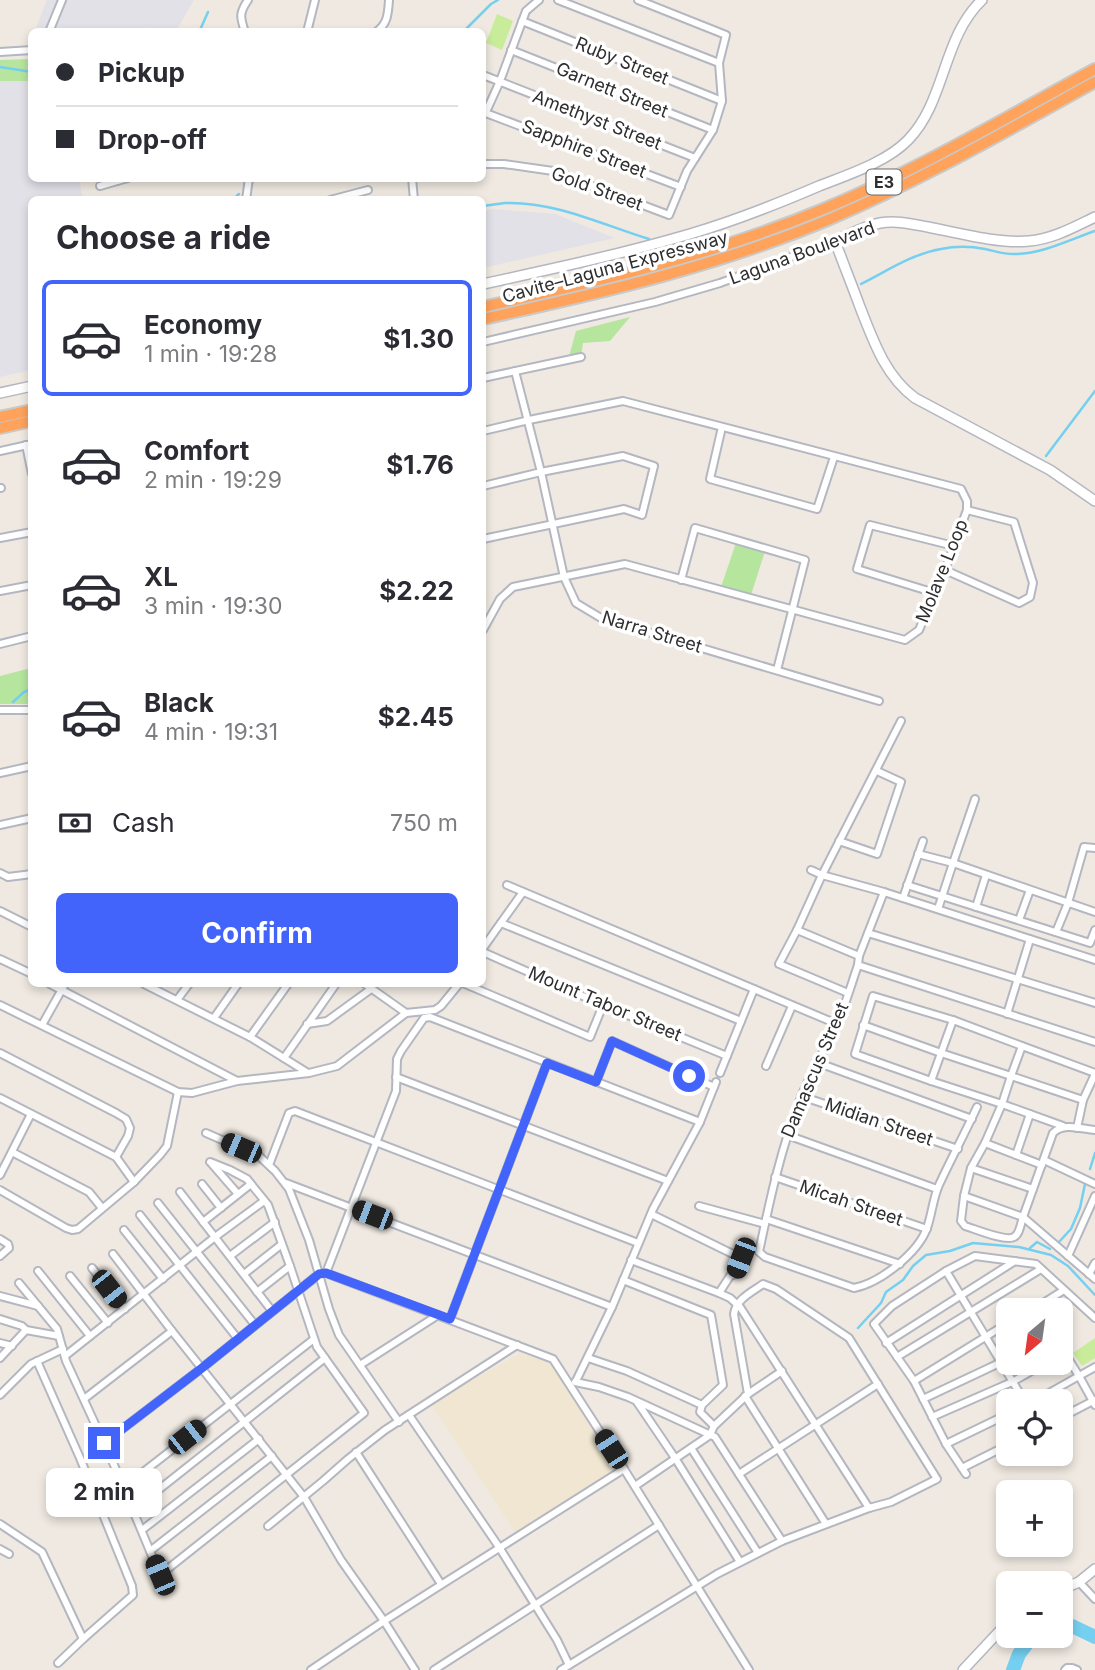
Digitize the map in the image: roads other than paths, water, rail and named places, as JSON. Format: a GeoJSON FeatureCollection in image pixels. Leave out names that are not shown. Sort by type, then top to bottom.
{"type":"FeatureCollection","features":[{"type":"Feature","properties":{"kind":"highway","name":"Cavite–Laguna Expressway"},"geometry":{"type":"LineString","coordinates":[[486,306],[681,260],[797,219],[896,176],[1095,69]]}},
{"type":"Feature","properties":{"kind":"highway","name":"Cavite–Laguna Expressway"},"geometry":{"type":"LineString","coordinates":[[486,318],[695,268],[796,233],[902,186],[1095,82]]}},
{"type":"Feature","properties":{"kind":"highway"},"geometry":{"type":"LineString","coordinates":[[0,417],[28,411]]}},
{"type":"Feature","properties":{"kind":"highway"},"geometry":{"type":"LineString","coordinates":[[0,428],[28,422]]}},
{"type":"Feature","properties":{"kind":"main road"},"geometry":{"type":"LineString","coordinates":[[486,283],[619,254],[692,233],[765,209],[840,178],[891,153],[905,143],[924,119],[958,33],[969,14],[982,0]]}},
{"type":"Feature","properties":{"kind":"main road","name":"Laguna Boulevard"},"geometry":{"type":"LineString","coordinates":[[835,241],[870,226],[889,222],[1017,242],[1031,241],[1055,235],[1095,217]]}},
{"type":"Feature","properties":{"kind":"main road"},"geometry":{"type":"LineString","coordinates":[[835,241],[876,346],[900,385],[915,398],[1042,466],[1095,500]]}},
{"type":"Feature","properties":{"kind":"main road"},"geometry":{"type":"LineString","coordinates":[[0,393],[28,387]]}},
{"type":"Feature","properties":{"kind":"main road"},"geometry":{"type":"LineString","coordinates":[[1073,1585],[1095,1569]]}},
{"type":"Feature","properties":{"kind":"main road"},"geometry":{"type":"LineString","coordinates":[[963,1670],[996,1635]]}},
{"type":"Feature","properties":{"kind":"street"},"geometry":{"type":"LineString","coordinates":[[51,28],[62,0]]}},
{"type":"Feature","properties":{"kind":"street"},"geometry":{"type":"LineString","coordinates":[[244,28],[240,16],[248,0]]}},
{"type":"Feature","properties":{"kind":"street"},"geometry":{"type":"LineString","coordinates":[[308,28],[315,0]]}},
{"type":"Feature","properties":{"kind":"street"},"geometry":{"type":"LineString","coordinates":[[381,28],[387,20],[389,0]]}},
{"type":"Feature","properties":{"kind":"street"},"geometry":{"type":"LineString","coordinates":[[486,110],[500,81],[526,11],[539,0]]}},
{"type":"Feature","properties":{"kind":"street"},"geometry":{"type":"LineString","coordinates":[[558,0],[719,63]]}},
{"type":"Feature","properties":{"kind":"street"},"geometry":{"type":"LineString","coordinates":[[638,0],[726,35],[719,63],[722,101],[713,130],[687,171],[681,187]]}},
{"type":"Feature","properties":{"kind":"street","name":"Ruby Street"},"geometry":{"type":"LineString","coordinates":[[522,21],[722,101]]}},
{"type":"Feature","properties":{"kind":"street"},"geometry":{"type":"LineString","coordinates":[[0,52],[28,50]]}},
{"type":"Feature","properties":{"kind":"street","name":"Garnett Street"},"geometry":{"type":"LineString","coordinates":[[511,50],[713,130]]}},
{"type":"Feature","properties":{"kind":"street","name":"Amethyst Street"},"geometry":{"type":"LineString","coordinates":[[486,76],[695,158]]}},
{"type":"Feature","properties":{"kind":"street","name":"Sapphire Street"},"geometry":{"type":"LineString","coordinates":[[486,112],[681,187]]}},
{"type":"Feature","properties":{"kind":"street","name":"Gold Street"},"geometry":{"type":"LineString","coordinates":[[486,164],[504,164],[552,172],[668,215],[681,187]]}},
{"type":"Feature","properties":{"kind":"street"},"geometry":{"type":"LineString","coordinates":[[100,186],[111,182]]}},
{"type":"Feature","properties":{"kind":"street"},"geometry":{"type":"LineString","coordinates":[[345,196],[368,190]]}},
{"type":"Feature","properties":{"kind":"street","name":"Laguna Boulevard"},"geometry":{"type":"LineString","coordinates":[[486,341],[655,302],[720,283],[835,241]]}},
{"type":"Feature","properties":{"kind":"street"},"geometry":{"type":"LineString","coordinates":[[486,377],[581,357]]}},
{"type":"Feature","properties":{"kind":"street","name":"Narra Street"},"geometry":{"type":"LineString","coordinates":[[515,371],[529,420],[564,577],[576,603],[601,618],[879,701]]}},
{"type":"Feature","properties":{"kind":"street","name":"Molave Loop"},"geometry":{"type":"LineString","coordinates":[[486,430],[623,401],[961,489],[967,500],[967,510],[954,546],[919,630],[905,640],[625,565],[513,587],[500,598],[486,617]]}},
{"type":"Feature","properties":{"kind":"street"},"geometry":{"type":"LineString","coordinates":[[722,427],[710,479],[817,509],[834,457]]}},
{"type":"Feature","properties":{"kind":"street"},"geometry":{"type":"LineString","coordinates":[[0,451],[28,445]]}},
{"type":"Feature","properties":{"kind":"street"},"geometry":{"type":"LineString","coordinates":[[486,485],[624,456],[654,466],[642,515],[624,509],[486,538]]}},
{"type":"Feature","properties":{"kind":"street"},"geometry":{"type":"LineString","coordinates":[[945,570],[1019,603],[1030,597],[1033,583],[1014,522],[967,510]]}},
{"type":"Feature","properties":{"kind":"street"},"geometry":{"type":"LineString","coordinates":[[935,593],[858,569],[870,525],[954,546]]}},
{"type":"Feature","properties":{"kind":"street"},"geometry":{"type":"LineString","coordinates":[[681,580],[695,528],[805,560],[777,670]]}},
{"type":"Feature","properties":{"kind":"street"},"geometry":{"type":"LineString","coordinates":[[0,538],[28,533]]}},
{"type":"Feature","properties":{"kind":"street"},"geometry":{"type":"LineString","coordinates":[[0,591],[28,586]]}},
{"type":"Feature","properties":{"kind":"street"},"geometry":{"type":"LineString","coordinates":[[0,644],[28,637]]}},
{"type":"Feature","properties":{"kind":"street"},"geometry":{"type":"LineString","coordinates":[[0,710],[28,710]]}},
{"type":"Feature","properties":{"kind":"street"},"geometry":{"type":"LineString","coordinates":[[848,993],[779,964],[901,721]]}},
{"type":"Feature","properties":{"kind":"street"},"geometry":{"type":"LineString","coordinates":[[0,773],[28,767]]}},
{"type":"Feature","properties":{"kind":"street"},"geometry":{"type":"LineString","coordinates":[[839,841],[877,854],[901,782],[877,771]]}},
{"type":"Feature","properties":{"kind":"street"},"geometry":{"type":"LineString","coordinates":[[938,909],[975,799]]}},
{"type":"Feature","properties":{"kind":"street"},"geometry":{"type":"LineString","coordinates":[[0,825],[28,819]]}},
{"type":"Feature","properties":{"kind":"street"},"geometry":{"type":"LineString","coordinates":[[903,898],[923,841]]}},
{"type":"Feature","properties":{"kind":"street"},"geometry":{"type":"LineString","coordinates":[[1056,932],[1068,903],[1084,847],[1095,848]]}},
{"type":"Feature","properties":{"kind":"street"},"geometry":{"type":"LineString","coordinates":[[918,854],[953,863],[1095,912]]}},
{"type":"Feature","properties":{"kind":"street"},"geometry":{"type":"LineString","coordinates":[[811,870],[1095,960]]}},
{"type":"Feature","properties":{"kind":"street"},"geometry":{"type":"LineString","coordinates":[[0,873],[9,877],[28,875]]}},
{"type":"Feature","properties":{"kind":"street"},"geometry":{"type":"LineString","coordinates":[[976,907],[986,874]]}},
{"type":"Feature","properties":{"kind":"street"},"geometry":{"type":"LineString","coordinates":[[507,885],[837,1024]]}},
{"type":"Feature","properties":{"kind":"street"},"geometry":{"type":"LineString","coordinates":[[907,885],[1090,943],[1095,930]]}},
{"type":"Feature","properties":{"kind":"street"},"geometry":{"type":"LineString","coordinates":[[1019,920],[1030,890]]}},
{"type":"Feature","properties":{"kind":"street"},"geometry":{"type":"LineString","coordinates":[[486,946],[523,892]]}},
{"type":"Feature","properties":{"kind":"street","name":"Damascus Street"},"geometry":{"type":"LineString","coordinates":[[884,892],[837,1024],[816,1062],[787,1135],[765,1221],[762,1255],[854,1288],[863,1286],[900,1264]]}},
{"type":"Feature","properties":{"kind":"street"},"geometry":{"type":"LineString","coordinates":[[0,911],[28,925]]}},
{"type":"Feature","properties":{"kind":"street"},"geometry":{"type":"LineString","coordinates":[[501,923],[741,1021]]}},
{"type":"Feature","properties":{"kind":"street"},"geometry":{"type":"LineString","coordinates":[[797,930],[859,956]]}},
{"type":"Feature","properties":{"kind":"street"},"geometry":{"type":"LineString","coordinates":[[868,933],[1095,1003]]}},
{"type":"Feature","properties":{"kind":"street"},"geometry":{"type":"LineString","coordinates":[[1007,1014],[1030,939]]}},
{"type":"Feature","properties":{"kind":"street","name":"Mount Tabor Street"},"geometry":{"type":"LineString","coordinates":[[486,951],[603,1005],[727,1056]]}},
{"type":"Feature","properties":{"kind":"street"},"geometry":{"type":"LineString","coordinates":[[0,959],[28,972]]}},
{"type":"Feature","properties":{"kind":"street"},"geometry":{"type":"LineString","coordinates":[[858,965],[1095,1042]]}},
{"type":"Feature","properties":{"kind":"street"},"geometry":{"type":"LineString","coordinates":[[42,1025],[63,987]]}},
{"type":"Feature","properties":{"kind":"street"},"geometry":{"type":"LineString","coordinates":[[66,987],[237,1081]]}},
{"type":"Feature","properties":{"kind":"street"},"geometry":{"type":"LineString","coordinates":[[150,987],[250,1037],[309,1073]]}},
{"type":"Feature","properties":{"kind":"street"},"geometry":{"type":"LineString","coordinates":[[177,1000],[187,987]]}},
{"type":"Feature","properties":{"kind":"street"},"geometry":{"type":"LineString","coordinates":[[214,1018],[236,987]]}},
{"type":"Feature","properties":{"kind":"street"},"geometry":{"type":"LineString","coordinates":[[250,1037],[286,987]]}},
{"type":"Feature","properties":{"kind":"street"},"geometry":{"type":"LineString","coordinates":[[284,1058],[334,987]]}},
{"type":"Feature","properties":{"kind":"street"},"geometry":{"type":"LineString","coordinates":[[307,1024],[327,1021],[367,987]]}},
{"type":"Feature","properties":{"kind":"street"},"geometry":{"type":"LineString","coordinates":[[369,987],[406,1013]]}},
{"type":"Feature","properties":{"kind":"street"},"geometry":{"type":"LineString","coordinates":[[0,1005],[178,1092],[192,1093],[237,1081],[309,1073],[337,1066],[406,1013],[435,1010],[459,987]]}},
{"type":"Feature","properties":{"kind":"street"},"geometry":{"type":"LineString","coordinates":[[469,987],[590,1037],[603,1005]]}},
{"type":"Feature","properties":{"kind":"street"},"geometry":{"type":"LineString","coordinates":[[720,1073],[754,989]]}},
{"type":"Feature","properties":{"kind":"street"},"geometry":{"type":"LineString","coordinates":[[1077,1128],[1083,1100],[1095,1073],[953,1020],[873,996],[855,1054],[1063,1126],[1077,1128],[1095,1130]]}},
{"type":"Feature","properties":{"kind":"street"},"geometry":{"type":"LineString","coordinates":[[766,1066],[792,1006]]}},
{"type":"Feature","properties":{"kind":"street"},"geometry":{"type":"LineString","coordinates":[[104,1443],[323,1273],[396,1091],[397,1059],[424,1018],[430,1017],[700,1122]]}},
{"type":"Feature","properties":{"kind":"street"},"geometry":{"type":"LineString","coordinates":[[932,1081],[953,1020]]}},
{"type":"Feature","properties":{"kind":"street"},"geometry":{"type":"LineString","coordinates":[[863,1025],[941,1054],[1083,1100]]}},
{"type":"Feature","properties":{"kind":"street"},"geometry":{"type":"LineString","coordinates":[[576,1381],[612,1307],[651,1213],[700,1122],[715,1084],[612,1041],[596,1082]]}},
{"type":"Feature","properties":{"kind":"street"},"geometry":{"type":"LineString","coordinates":[[1022,1046],[1002,1104],[971,1168],[961,1221],[965,1226],[1003,1238],[1017,1235],[1053,1133],[1063,1126]]}},
{"type":"Feature","properties":{"kind":"street"},"geometry":{"type":"LineString","coordinates":[[0,1054],[126,1119],[130,1128],[128,1136],[116,1157]]}},
{"type":"Feature","properties":{"kind":"street"},"geometry":{"type":"LineString","coordinates":[[816,1062],[972,1119]]}},
{"type":"Feature","properties":{"kind":"street"},"geometry":{"type":"LineString","coordinates":[[450,1319],[547,1063]]}},
{"type":"Feature","properties":{"kind":"street"},"geometry":{"type":"LineString","coordinates":[[396,1077],[668,1181]]}},
{"type":"Feature","properties":{"kind":"street"},"geometry":{"type":"LineString","coordinates":[[0,1190],[72,1230],[78,1228],[134,1181],[167,1146],[178,1092]]}},
{"type":"Feature","properties":{"kind":"street","name":"Midian Street"},"geometry":{"type":"LineString","coordinates":[[801,1096],[958,1149]]}},
{"type":"Feature","properties":{"kind":"street"},"geometry":{"type":"LineString","coordinates":[[0,1098],[116,1157],[134,1181]]}},
{"type":"Feature","properties":{"kind":"street"},"geometry":{"type":"LineString","coordinates":[[699,1206],[765,1221],[900,1264],[919,1245],[927,1229],[937,1189],[977,1107]]}},
{"type":"Feature","properties":{"kind":"street"},"geometry":{"type":"LineString","coordinates":[[269,1165],[289,1113],[295,1111],[638,1243]]}},
{"type":"Feature","properties":{"kind":"street"},"geometry":{"type":"LineString","coordinates":[[0,1175],[31,1114]]}},
{"type":"Feature","properties":{"kind":"street"},"geometry":{"type":"LineString","coordinates":[[1016,1154],[1030,1114]]}},
{"type":"Feature","properties":{"kind":"street"},"geometry":{"type":"LineString","coordinates":[[206,1133],[259,1156],[289,1189],[323,1273],[329,1309],[340,1335],[399,1422]]}},
{"type":"Feature","properties":{"kind":"street"},"geometry":{"type":"LineString","coordinates":[[787,1135],[937,1189]]}},
{"type":"Feature","properties":{"kind":"street"},"geometry":{"type":"LineString","coordinates":[[985,1143],[1043,1162],[1095,1184]]}},
{"type":"Feature","properties":{"kind":"street"},"geometry":{"type":"LineString","coordinates":[[12,1152],[89,1192],[102,1208]]}},
{"type":"Feature","properties":{"kind":"street"},"geometry":{"type":"LineString","coordinates":[[19,1283],[57,1329],[64,1353],[160,1575],[364,1413],[317,1347],[271,1211],[247,1179],[210,1162],[239,1194]]}},
{"type":"Feature","properties":{"kind":"street"},"geometry":{"type":"LineString","coordinates":[[971,1168],[1033,1189]]}},
{"type":"Feature","properties":{"kind":"street","name":"Micah Street"},"geometry":{"type":"LineString","coordinates":[[775,1177],[927,1229]]}},
{"type":"Feature","properties":{"kind":"street"},"geometry":{"type":"LineString","coordinates":[[284,1183],[612,1307]]}},
{"type":"Feature","properties":{"kind":"street"},"geometry":{"type":"LineString","coordinates":[[202,1184],[221,1208]]}},
{"type":"Feature","properties":{"kind":"street"},"geometry":{"type":"LineString","coordinates":[[203,1222],[251,1184]]}},
{"type":"Feature","properties":{"kind":"street"},"geometry":{"type":"LineString","coordinates":[[180,1192],[272,1311]]}},
{"type":"Feature","properties":{"kind":"street"},"geometry":{"type":"LineString","coordinates":[[964,1196],[1023,1217],[1092,1277],[1095,1263]]}},
{"type":"Feature","properties":{"kind":"street"},"geometry":{"type":"LineString","coordinates":[[1068,1256],[1095,1196]]}},
{"type":"Feature","properties":{"kind":"street"},"geometry":{"type":"LineString","coordinates":[[0,1395],[31,1364],[64,1353],[90,1336],[264,1201]]}},
{"type":"Feature","properties":{"kind":"street"},"geometry":{"type":"LineString","coordinates":[[158,1203],[255,1325]]}},
{"type":"Feature","properties":{"kind":"street"},"geometry":{"type":"LineString","coordinates":[[651,1213],[741,1258],[735,1273],[719,1293]]}},
{"type":"Feature","properties":{"kind":"street"},"geometry":{"type":"LineString","coordinates":[[140,1215],[238,1339]]}},
{"type":"Feature","properties":{"kind":"street"},"geometry":{"type":"LineString","coordinates":[[230,1256],[275,1222]]}},
{"type":"Feature","properties":{"kind":"street"},"geometry":{"type":"LineString","coordinates":[[124,1230],[163,1279]]}},
{"type":"Feature","properties":{"kind":"street"},"geometry":{"type":"LineString","coordinates":[[0,1240],[8,1244],[9,1248],[0,1256]]}},
{"type":"Feature","properties":{"kind":"street"},"geometry":{"type":"LineString","coordinates":[[244,1274],[282,1244]]}},
{"type":"Feature","properties":{"kind":"street"},"geometry":{"type":"LineString","coordinates":[[113,1254],[304,1497],[341,1560],[384,1620],[415,1670]]}},
{"type":"Feature","properties":{"kind":"street"},"geometry":{"type":"LineString","coordinates":[[996,1452],[964,1471],[946,1444],[914,1381],[874,1324],[891,1306],[975,1256],[1036,1264],[1095,1318]]}},
{"type":"Feature","properties":{"kind":"street"},"geometry":{"type":"LineString","coordinates":[[631,1260],[719,1293],[738,1304],[869,1508]]}},
{"type":"Feature","properties":{"kind":"street"},"geometry":{"type":"LineString","coordinates":[[886,1343],[1016,1261]]}},
{"type":"Feature","properties":{"kind":"street"},"geometry":{"type":"LineString","coordinates":[[257,1292],[290,1266]]}},
{"type":"Feature","properties":{"kind":"street"},"geometry":{"type":"LineString","coordinates":[[92,1268],[125,1309]]}},
{"type":"Feature","properties":{"kind":"street"},"geometry":{"type":"LineString","coordinates":[[897,1357],[1041,1269]]}},
{"type":"Feature","properties":{"kind":"street"},"geometry":{"type":"LineString","coordinates":[[38,1271],[90,1336]]}},
{"type":"Feature","properties":{"kind":"street"},"geometry":{"type":"LineString","coordinates":[[946,1271],[996,1350]]}},
{"type":"Feature","properties":{"kind":"street"},"geometry":{"type":"LineString","coordinates":[[323,1273],[553,1359],[749,1670]]}},
{"type":"Feature","properties":{"kind":"street"},"geometry":{"type":"LineString","coordinates":[[70,1276],[108,1323]]}},
{"type":"Feature","properties":{"kind":"street"},"geometry":{"type":"LineString","coordinates":[[623,1280],[711,1315],[723,1385],[702,1405],[700,1412],[714,1426]]}},
{"type":"Feature","properties":{"kind":"street"},"geometry":{"type":"LineString","coordinates":[[561,1670],[740,1562],[782,1541],[891,1502],[937,1479],[849,1338],[776,1289],[763,1284],[735,1307],[746,1395],[826,1524]]}},
{"type":"Feature","properties":{"kind":"street"},"geometry":{"type":"LineString","coordinates":[[1053,1298],[1064,1290]]}},
{"type":"Feature","properties":{"kind":"street"},"geometry":{"type":"LineString","coordinates":[[0,1296],[38,1306]]}},
{"type":"Feature","properties":{"kind":"street"},"geometry":{"type":"LineString","coordinates":[[360,1365],[438,1315]]}},
{"type":"Feature","properties":{"kind":"street"},"geometry":{"type":"LineString","coordinates":[[0,1319],[26,1329],[59,1336]]}},
{"type":"Feature","properties":{"kind":"street"},"geometry":{"type":"LineString","coordinates":[[0,1358],[26,1329]]}},
{"type":"Feature","properties":{"kind":"street"},"geometry":{"type":"LineString","coordinates":[[914,1381],[996,1330]]}},
{"type":"Feature","properties":{"kind":"street"},"geometry":{"type":"LineString","coordinates":[[84,1399],[172,1331]]}},
{"type":"Feature","properties":{"kind":"street"},"geometry":{"type":"LineString","coordinates":[[124,1487],[314,1339]]}},
{"type":"Feature","properties":{"kind":"street"},"geometry":{"type":"LineString","coordinates":[[0,1343],[12,1346]]}},
{"type":"Feature","properties":{"kind":"street"},"geometry":{"type":"LineString","coordinates":[[268,1525],[356,1452],[517,1345]]}},
{"type":"Feature","properties":{"kind":"street"},"geometry":{"type":"LineString","coordinates":[[133,1510],[325,1358]]}},
{"type":"Feature","properties":{"kind":"street"},"geometry":{"type":"LineString","coordinates":[[588,1358],[627,1371],[702,1405]]}},
{"type":"Feature","properties":{"kind":"street"},"geometry":{"type":"LineString","coordinates":[[37,1361],[134,1591],[123,1605],[58,1663]]}},
{"type":"Feature","properties":{"kind":"street"},"geometry":{"type":"LineString","coordinates":[[923,1399],[996,1365]]}},
{"type":"Feature","properties":{"kind":"street"},"geometry":{"type":"LineString","coordinates":[[1056,1389],[1095,1367]]}},
{"type":"Feature","properties":{"kind":"street"},"geometry":{"type":"LineString","coordinates":[[1073,1368],[1094,1402],[1073,1412]]}},
{"type":"Feature","properties":{"kind":"street"},"geometry":{"type":"LineString","coordinates":[[635,1486],[710,1435],[714,1426],[746,1395],[782,1371]]}},
{"type":"Feature","properties":{"kind":"street"},"geometry":{"type":"LineString","coordinates":[[1010,1376],[1017,1389]]}},
{"type":"Feature","properties":{"kind":"street"},"geometry":{"type":"LineString","coordinates":[[932,1417],[1023,1376]]}},
{"type":"Feature","properties":{"kind":"street"},"geometry":{"type":"LineString","coordinates":[[568,1383],[576,1381],[599,1387],[715,1437],[782,1541]]}},
{"type":"Feature","properties":{"kind":"street"},"geometry":{"type":"LineString","coordinates":[[739,1474],[878,1384]]}},
{"type":"Feature","properties":{"kind":"street"},"geometry":{"type":"LineString","coordinates":[[637,1402],[740,1562]]}},
{"type":"Feature","properties":{"kind":"street"},"geometry":{"type":"LineString","coordinates":[[409,1416],[499,1548],[557,1640],[569,1665]]}},
{"type":"Feature","properties":{"kind":"street"},"geometry":{"type":"LineString","coordinates":[[946,1444],[996,1420]]}},
{"type":"Feature","properties":{"kind":"street"},"geometry":{"type":"LineString","coordinates":[[142,1530],[258,1439]]}},
{"type":"Feature","properties":{"kind":"street"},"geometry":{"type":"LineString","coordinates":[[691,1448],[758,1553]]}},
{"type":"Feature","properties":{"kind":"street"},"geometry":{"type":"LineString","coordinates":[[356,1452],[441,1584]]}},
{"type":"Feature","properties":{"kind":"street"},"geometry":{"type":"LineString","coordinates":[[150,1551],[272,1456]]}},
{"type":"Feature","properties":{"kind":"street"},"geometry":{"type":"LineString","coordinates":[[311,1670],[384,1620],[624,1469]]}},
{"type":"Feature","properties":{"kind":"street"},"geometry":{"type":"LineString","coordinates":[[0,1524],[42,1552],[83,1639]]}},
{"type":"Feature","properties":{"kind":"street"},"geometry":{"type":"LineString","coordinates":[[434,1670],[659,1525]]}},
{"type":"Feature","properties":{"kind":"street"},"geometry":{"type":"LineString","coordinates":[[0,1549],[9,1554]]}},
{"type":"Feature","properties":{"kind":"street"},"geometry":{"type":"LineString","coordinates":[[1079,1582],[1095,1599]]}},
{"type":"Feature","properties":{"kind":"street"},"geometry":{"type":"LineString","coordinates":[[1066,1669],[1077,1670]]}},
{"type":"Feature","properties":{"kind":"waterway"},"geometry":{"type":"LineString","coordinates":[[467,28],[498,0]]}},
{"type":"Feature","properties":{"kind":"waterway"},"geometry":{"type":"LineString","coordinates":[[201,28],[208,12]]}},
{"type":"Feature","properties":{"kind":"waterway"},"geometry":{"type":"LineString","coordinates":[[0,67],[28,71]]}},
{"type":"Feature","properties":{"kind":"waterway"},"geometry":{"type":"LineString","coordinates":[[486,206],[523,203],[542,206],[649,239]]}},
{"type":"Feature","properties":{"kind":"waterway"},"geometry":{"type":"LineString","coordinates":[[861,284],[930,251],[963,247],[1009,254],[1027,253],[1047,249],[1095,231]]}},
{"type":"Feature","properties":{"kind":"waterway"},"geometry":{"type":"LineString","coordinates":[[1046,456],[1095,391]]}},
{"type":"Feature","properties":{"kind":"waterway"},"geometry":{"type":"LineString","coordinates":[[13,702],[28,690]]}},
{"type":"Feature","properties":{"kind":"waterway"},"geometry":{"type":"LineString","coordinates":[[1090,1169],[1095,1153]]}},
{"type":"Feature","properties":{"kind":"waterway"},"geometry":{"type":"LineString","coordinates":[[1058,1243],[1071,1229],[1080,1208],[1085,1184]]}},
{"type":"Feature","properties":{"kind":"waterway"},"geometry":{"type":"LineString","coordinates":[[1030,1248],[1037,1242],[1050,1249]]}},
{"type":"Feature","properties":{"kind":"waterway"},"geometry":{"type":"LineString","coordinates":[[858,1328],[881,1303],[886,1292],[903,1280],[913,1266],[926,1255],[973,1243],[1019,1247],[1051,1255],[1068,1266],[1095,1295]]}},
{"type":"Feature","properties":{"kind":"waterway"},"geometry":{"type":"LineString","coordinates":[[1073,1626],[1095,1637]]}},
{"type":"Feature","properties":{"kind":"waterway"},"geometry":{"type":"LineString","coordinates":[[1013,1670],[1024,1648]]}}]}
